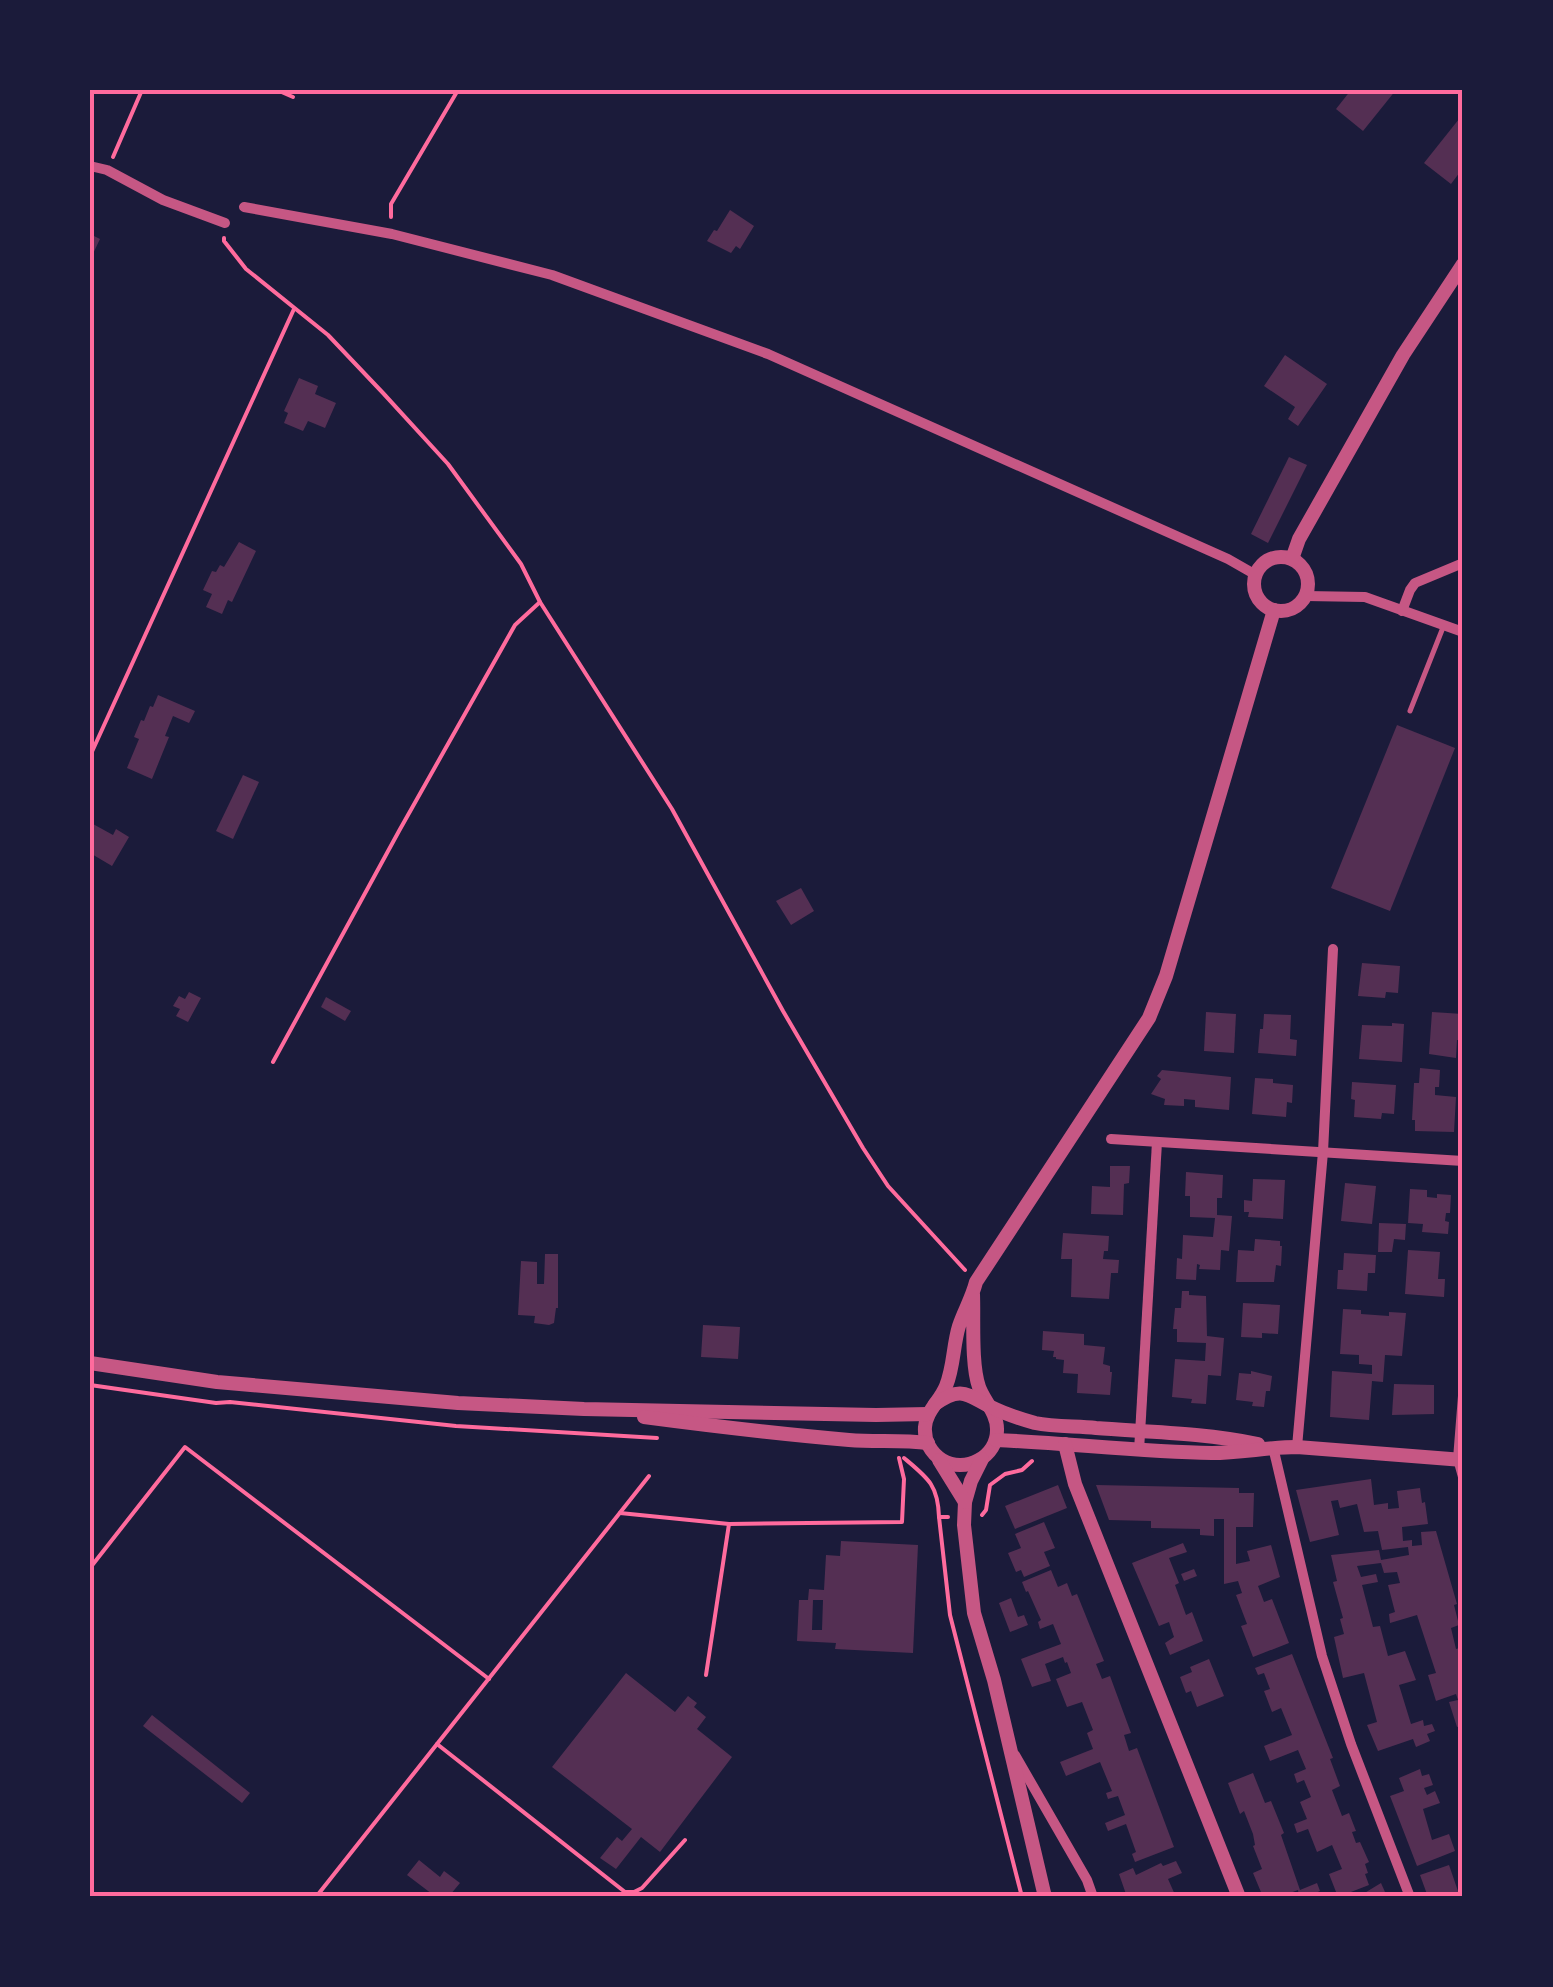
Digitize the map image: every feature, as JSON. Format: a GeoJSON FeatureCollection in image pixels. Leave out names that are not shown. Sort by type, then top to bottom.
{"type":"FeatureCollection","features":[{"type":"Feature","properties":{"kind":"street"},"geometry":{"type":"LineString","coordinates":[[90,166],[225,223]]}},
{"type":"Feature","properties":{"kind":"street"},"geometry":{"type":"LineString","coordinates":[[244,207],[392,234],[552,274],[768,354],[1228,559],[1256,575]]}},
{"type":"Feature","properties":{"kind":"street"},"geometry":{"type":"LineString","coordinates":[[1292,559],[1403,356],[1463,264]]}},
{"type":"Feature","properties":{"kind":"street"},"geometry":{"type":"LineString","coordinates":[[1292,559],[1306,572],[1306,596],[1292,608],[1274,610],[1256,594],[1256,575],[1268,560],[1292,559]]}},
{"type":"Feature","properties":{"kind":"street"},"geometry":{"type":"LineString","coordinates":[[1402,610],[1415,583],[1463,563]]}},
{"type":"Feature","properties":{"kind":"street"},"geometry":{"type":"LineString","coordinates":[[1306,596],[1365,597],[1463,632]]}},
{"type":"Feature","properties":{"kind":"street"},"geometry":{"type":"LineString","coordinates":[[964,1502],[928,1443],[925,1425],[946,1386],[959,1327],[974,1288],[1149,1018],[1166,976],[1274,610]]}},
{"type":"Feature","properties":{"kind":"street"},"geometry":{"type":"LineString","coordinates":[[1298,1447],[1323,1152],[1333,950]]}},
{"type":"Feature","properties":{"kind":"street"},"geometry":{"type":"LineString","coordinates":[[1110,1139],[1463,1160]]}},
{"type":"Feature","properties":{"kind":"street"},"geometry":{"type":"LineString","coordinates":[[1138,1452],[1157,1142]]}},
{"type":"Feature","properties":{"kind":"street"},"geometry":{"type":"LineString","coordinates":[[938,1457],[960,1466],[972,1464],[990,1451],[996,1440],[995,1417],[978,1385],[974,1288]]}},
{"type":"Feature","properties":{"kind":"street"},"geometry":{"type":"LineString","coordinates":[[90,1363],[217,1382],[584,1410],[876,1415],[932,1409],[945,1397],[969,1394],[989,1406],[1036,1423],[1220,1436],[1273,1447]]}},
{"type":"Feature","properties":{"kind":"street"},"geometry":{"type":"LineString","coordinates":[[1463,1396],[1463,1477]]}},
{"type":"Feature","properties":{"kind":"street"},"geometry":{"type":"LineString","coordinates":[[584,1410],[757,1432],[928,1443]]}},
{"type":"Feature","properties":{"kind":"street"},"geometry":{"type":"LineString","coordinates":[[996,1440],[1138,1452],[1219,1453],[1298,1447],[1460,1460]]}},
{"type":"Feature","properties":{"kind":"street"},"geometry":{"type":"LineString","coordinates":[[1065,1444],[1075,1484],[1239,1897]]}},
{"type":"Feature","properties":{"kind":"street"},"geometry":{"type":"LineString","coordinates":[[1273,1447],[1322,1656],[1410,1897]]}},
{"type":"Feature","properties":{"kind":"street"},"geometry":{"type":"LineString","coordinates":[[982,1459],[964,1502],[974,1613],[994,1680],[1045,1897]]}},
{"type":"Feature","properties":{"kind":"street"},"geometry":{"type":"LineString","coordinates":[[1010,1746],[1093,1897]]}},
{"type":"Feature","properties":{"kind":"lane"},"geometry":{"type":"LineString","coordinates":[[1410,711],[1444,626]]}},
{"type":"Feature","properties":{"kind":"path"},"geometry":{"type":"LineString","coordinates":[[107,170],[142,90]]}},
{"type":"Feature","properties":{"kind":"path"},"geometry":{"type":"LineString","coordinates":[[277,90],[293,98]]}},
{"type":"Feature","properties":{"kind":"path"},"geometry":{"type":"LineString","coordinates":[[392,234],[391,204],[458,90]]}},
{"type":"Feature","properties":{"kind":"path"},"geometry":{"type":"LineString","coordinates":[[225,223],[224,241],[246,268],[328,335],[448,464],[521,564],[540,602],[672,809],[863,1148],[888,1186],[974,1288]]}},
{"type":"Feature","properties":{"kind":"path"},"geometry":{"type":"LineString","coordinates":[[90,756],[294,309]]}},
{"type":"Feature","properties":{"kind":"path"},"geometry":{"type":"LineString","coordinates":[[274,1062],[516,625],[540,602]]}},
{"type":"Feature","properties":{"kind":"path"},"geometry":{"type":"LineString","coordinates":[[90,1385],[216,1403],[456,1426],[669,1439]]}},
{"type":"Feature","properties":{"kind":"path"},"geometry":{"type":"LineString","coordinates":[[90,1568],[185,1447],[489,1679]]}},
{"type":"Feature","properties":{"kind":"path"},"geometry":{"type":"LineString","coordinates":[[620,1513],[729,1524],[902,1522],[904,1479],[898,1453]]}},
{"type":"Feature","properties":{"kind":"path"},"geometry":{"type":"LineString","coordinates":[[316,1897],[649,1476]]}},
{"type":"Feature","properties":{"kind":"path"},"geometry":{"type":"LineString","coordinates":[[940,1517],[950,1615],[1022,1897]]}},
{"type":"Feature","properties":{"kind":"path"},"geometry":{"type":"LineString","coordinates":[[706,1675],[729,1524]]}},
{"type":"Feature","properties":{"kind":"path"},"geometry":{"type":"LineString","coordinates":[[437,1744],[625,1892],[642,1888],[685,1840]]}},
{"type":"Feature","properties":{"kind":"building"},"geometry":{"type":"Polygon","coordinates":[[[1351,90],[1396,90],[1363,131],[1336,109],[1351,90]]]}},
{"type":"Feature","properties":{"kind":"building"},"geometry":{"type":"Polygon","coordinates":[[[1463,114],[1463,168],[1451,184],[1424,163],[1463,114]]]}},
{"type":"Feature","properties":{"kind":"building"},"geometry":{"type":"Polygon","coordinates":[[[730,210],[754,226],[740,249],[736,246],[731,253],[707,241],[730,210]]]}},
{"type":"Feature","properties":{"kind":"building"},"geometry":{"type":"Polygon","coordinates":[[[90,234],[100,239],[90,260],[90,234]]]}},
{"type":"Feature","properties":{"kind":"building"},"geometry":{"type":"Polygon","coordinates":[[[1285,355],[1327,384],[1298,426],[1288,419],[1295,407],[1264,386],[1285,355]]]}},
{"type":"Feature","properties":{"kind":"building"},"geometry":{"type":"Polygon","coordinates":[[[299,378],[318,386],[315,394],[336,403],[325,428],[308,421],[303,431],[284,423],[288,413],[284,411],[299,378]]]}},
{"type":"Feature","properties":{"kind":"building"},"geometry":{"type":"Polygon","coordinates":[[[1289,457],[1307,465],[1268,543],[1251,534],[1289,457]]]}},
{"type":"Feature","properties":{"kind":"building"},"geometry":{"type":"Polygon","coordinates":[[[239,542],[256,551],[232,602],[228,600],[222,614],[206,607],[212,594],[203,590],[212,571],[216,572],[220,565],[224,567],[239,542]]]}},
{"type":"Feature","properties":{"kind":"building"},"geometry":{"type":"Polygon","coordinates":[[[158,695],[195,711],[189,723],[173,716],[152,779],[127,768],[139,739],[134,737],[141,720],[144,721],[158,695]]]}},
{"type":"Feature","properties":{"kind":"building"},"geometry":{"type":"Polygon","coordinates":[[[1397,725],[1455,748],[1390,911],[1331,888],[1397,725]]]}},
{"type":"Feature","properties":{"kind":"building"},"geometry":{"type":"Polygon","coordinates":[[[243,775],[259,782],[233,839],[216,831],[243,775]]]}},
{"type":"Feature","properties":{"kind":"building"},"geometry":{"type":"Polygon","coordinates":[[[93,824],[113,835],[116,829],[129,837],[112,866],[90,853],[93,824]]]}},
{"type":"Feature","properties":{"kind":"building"},"geometry":{"type":"Polygon","coordinates":[[[801,888],[814,911],[791,925],[776,901],[801,888]]]}},
{"type":"Feature","properties":{"kind":"building"},"geometry":{"type":"Polygon","coordinates":[[[1362,963],[1400,966],[1398,993],[1386,992],[1385,998],[1358,996],[1362,963]]]}},
{"type":"Feature","properties":{"kind":"building"},"geometry":{"type":"Polygon","coordinates":[[[189,992],[201,998],[188,1022],[176,1016],[180,1009],[173,1006],[179,996],[185,999],[189,992]]]}},
{"type":"Feature","properties":{"kind":"building"},"geometry":{"type":"Polygon","coordinates":[[[326,997],[351,1011],[345,1021],[321,1007],[326,997]]]}},
{"type":"Feature","properties":{"kind":"building"},"geometry":{"type":"Polygon","coordinates":[[[1206,1012],[1236,1014],[1234,1053],[1204,1051],[1206,1012]]]}},
{"type":"Feature","properties":{"kind":"building"},"geometry":{"type":"Polygon","coordinates":[[[1432,1012],[1463,1014],[1456,1058],[1429,1054],[1432,1012]]]}},
{"type":"Feature","properties":{"kind":"building"},"geometry":{"type":"Polygon","coordinates":[[[1264,1014],[1291,1015],[1290,1039],[1297,1040],[1296,1056],[1258,1053],[1264,1014]]]}},
{"type":"Feature","properties":{"kind":"building"},"geometry":{"type":"Polygon","coordinates":[[[1404,1024],[1402,1062],[1359,1059],[1362,1025],[1404,1024]]]}},
{"type":"Feature","properties":{"kind":"building"},"geometry":{"type":"Polygon","coordinates":[[[1420,1068],[1440,1070],[1435,1095],[1456,1097],[1454,1132],[1415,1131],[1414,1083],[1419,1083],[1420,1068]]]}},
{"type":"Feature","properties":{"kind":"building"},"geometry":{"type":"Polygon","coordinates":[[[1162,1070],[1231,1077],[1229,1110],[1195,1107],[1195,1100],[1184,1099],[1184,1106],[1164,1105],[1165,1099],[1151,1094],[1162,1070]]]}},
{"type":"Feature","properties":{"kind":"building"},"geometry":{"type":"Polygon","coordinates":[[[1255,1078],[1293,1085],[1286,1117],[1252,1114],[1255,1078]]]}},
{"type":"Feature","properties":{"kind":"building"},"geometry":{"type":"Polygon","coordinates":[[[1352,1082],[1396,1085],[1394,1114],[1382,1113],[1381,1119],[1354,1117],[1352,1082]]]}},
{"type":"Feature","properties":{"kind":"building"},"geometry":{"type":"Polygon","coordinates":[[[1110,1166],[1130,1166],[1129,1183],[1124,1184],[1123,1215],[1091,1214],[1092,1186],[1110,1187],[1110,1166]]]}},
{"type":"Feature","properties":{"kind":"building"},"geometry":{"type":"Polygon","coordinates":[[[1186,1172],[1223,1175],[1217,1215],[1232,1216],[1229,1251],[1221,1250],[1220,1270],[1199,1269],[1197,1264],[1196,1280],[1176,1279],[1183,1235],[1213,1237],[1215,1218],[1190,1217],[1190,1196],[1185,1196],[1186,1172]]]}},
{"type":"Feature","properties":{"kind":"building"},"geometry":{"type":"Polygon","coordinates":[[[1253,1179],[1285,1180],[1283,1219],[1248,1217],[1249,1212],[1244,1212],[1244,1200],[1252,1201],[1253,1179]]]}},
{"type":"Feature","properties":{"kind":"building"},"geometry":{"type":"Polygon","coordinates":[[[1345,1183],[1376,1186],[1372,1224],[1341,1221],[1345,1183]]]}},
{"type":"Feature","properties":{"kind":"building"},"geometry":{"type":"Polygon","coordinates":[[[1410,1189],[1427,1190],[1427,1197],[1451,1195],[1450,1213],[1446,1213],[1445,1221],[1449,1222],[1448,1234],[1422,1232],[1423,1224],[1408,1223],[1410,1189]]]}},
{"type":"Feature","properties":{"kind":"building"},"geometry":{"type":"Polygon","coordinates":[[[1379,1223],[1406,1224],[1405,1240],[1394,1239],[1392,1252],[1378,1252],[1379,1223]]]}},
{"type":"Feature","properties":{"kind":"building"},"geometry":{"type":"Polygon","coordinates":[[[1063,1233],[1109,1236],[1103,1259],[1119,1260],[1118,1273],[1111,1273],[1109,1299],[1071,1297],[1072,1259],[1061,1259],[1063,1233]]]}},
{"type":"Feature","properties":{"kind":"building"},"geometry":{"type":"Polygon","coordinates":[[[1255,1239],[1280,1241],[1281,1266],[1276,1265],[1274,1282],[1236,1282],[1238,1250],[1254,1251],[1255,1239]]]}},
{"type":"Feature","properties":{"kind":"building"},"geometry":{"type":"Polygon","coordinates":[[[1408,1250],[1440,1252],[1438,1279],[1445,1279],[1444,1297],[1405,1294],[1408,1250]]]}},
{"type":"Feature","properties":{"kind":"building"},"geometry":{"type":"Polygon","coordinates":[[[1344,1253],[1376,1255],[1375,1273],[1368,1273],[1367,1291],[1337,1289],[1344,1253]]]}},
{"type":"Feature","properties":{"kind":"building"},"geometry":{"type":"Polygon","coordinates":[[[545,1254],[558,1254],[558,1308],[554,1323],[549,1325],[534,1323],[535,1316],[518,1315],[521,1261],[537,1262],[537,1284],[544,1284],[545,1254]]]}},
{"type":"Feature","properties":{"kind":"building"},"geometry":{"type":"Polygon","coordinates":[[[1182,1291],[1206,1296],[1207,1336],[1224,1338],[1221,1376],[1208,1375],[1206,1404],[1172,1397],[1175,1359],[1205,1361],[1206,1343],[1177,1342],[1177,1329],[1173,1329],[1175,1308],[1181,1308],[1182,1291]]]}},
{"type":"Feature","properties":{"kind":"building"},"geometry":{"type":"Polygon","coordinates":[[[1243,1303],[1280,1305],[1278,1334],[1241,1337],[1243,1303]]]}},
{"type":"Feature","properties":{"kind":"building"},"geometry":{"type":"Polygon","coordinates":[[[1343,1309],[1389,1316],[1389,1312],[1406,1313],[1402,1356],[1385,1355],[1383,1382],[1372,1381],[1369,1420],[1330,1417],[1332,1371],[1372,1374],[1372,1365],[1359,1364],[1359,1355],[1340,1354],[1343,1309]]]}},
{"type":"Feature","properties":{"kind":"building"},"geometry":{"type":"Polygon","coordinates":[[[703,1325],[740,1327],[738,1359],[701,1357],[703,1325]]]}},
{"type":"Feature","properties":{"kind":"building"},"geometry":{"type":"Polygon","coordinates":[[[1043,1331],[1084,1334],[1084,1345],[1105,1347],[1103,1364],[1110,1366],[1112,1372],[1110,1395],[1077,1393],[1078,1374],[1063,1373],[1064,1360],[1053,1357],[1054,1351],[1042,1350],[1043,1331]]]}},
{"type":"Feature","properties":{"kind":"building"},"geometry":{"type":"Polygon","coordinates":[[[1251,1371],[1272,1376],[1264,1407],[1236,1400],[1239,1373],[1251,1371]]]}},
{"type":"Feature","properties":{"kind":"building"},"geometry":{"type":"Polygon","coordinates":[[[1394,1384],[1434,1385],[1434,1414],[1392,1415],[1394,1384]]]}},
{"type":"Feature","properties":{"kind":"building"},"geometry":{"type":"Polygon","coordinates":[[[1371,1479],[1374,1505],[1388,1503],[1388,1509],[1399,1508],[1397,1491],[1420,1488],[1428,1524],[1402,1527],[1403,1541],[1412,1540],[1412,1546],[1422,1545],[1421,1532],[1436,1531],[1457,1604],[1454,1605],[1459,1625],[1451,1628],[1456,1649],[1463,1647],[1463,1725],[1457,1727],[1449,1702],[1458,1700],[1456,1694],[1436,1701],[1428,1675],[1436,1673],[1417,1615],[1390,1623],[1389,1614],[1395,1612],[1388,1585],[1400,1583],[1397,1572],[1384,1573],[1381,1563],[1357,1566],[1361,1577],[1376,1574],[1378,1582],[1362,1585],[1373,1627],[1380,1626],[1388,1656],[1405,1651],[1416,1680],[1399,1685],[1411,1724],[1423,1720],[1424,1726],[1432,1724],[1435,1731],[1427,1734],[1430,1741],[1416,1747],[1413,1739],[1378,1751],[1367,1725],[1377,1722],[1364,1673],[1343,1678],[1334,1637],[1344,1634],[1340,1619],[1343,1618],[1333,1582],[1337,1581],[1331,1555],[1379,1550],[1381,1560],[1409,1555],[1408,1547],[1382,1550],[1378,1531],[1364,1532],[1357,1504],[1340,1508],[1338,1500],[1331,1501],[1339,1535],[1310,1542],[1296,1490],[1371,1479]]]}},
{"type":"Feature","properties":{"kind":"building"},"geometry":{"type":"Polygon","coordinates":[[[1058,1485],[1067,1508],[1015,1529],[1005,1506],[1058,1485]]]}},
{"type":"Feature","properties":{"kind":"building"},"geometry":{"type":"Polygon","coordinates":[[[1096,1485],[1239,1488],[1239,1493],[1254,1493],[1253,1527],[1236,1527],[1236,1564],[1250,1561],[1247,1551],[1271,1545],[1280,1577],[1258,1586],[1264,1602],[1272,1599],[1289,1643],[1253,1657],[1241,1626],[1247,1624],[1236,1595],[1242,1593],[1238,1581],[1224,1584],[1224,1519],[1214,1519],[1214,1536],[1200,1535],[1200,1529],[1151,1528],[1151,1521],[1109,1520],[1096,1485]]]}},
{"type":"Feature","properties":{"kind":"building"},"geometry":{"type":"Polygon","coordinates":[[[1044,1522],[1055,1548],[1044,1552],[1050,1566],[1024,1577],[1021,1570],[1016,1572],[1008,1553],[1021,1548],[1015,1534],[1044,1522]]]}},
{"type":"Feature","properties":{"kind":"building"},"geometry":{"type":"Polygon","coordinates":[[[841,1541],[918,1545],[913,1653],[835,1649],[836,1643],[797,1641],[799,1600],[808,1600],[809,1589],[824,1590],[826,1555],[840,1556],[841,1541]],[[813,1600],[812,1630],[822,1630],[823,1600],[813,1600]]]}},
{"type":"Feature","properties":{"kind":"building"},"geometry":{"type":"Polygon","coordinates":[[[1183,1543],[1187,1552],[1169,1558],[1186,1615],[1192,1612],[1203,1641],[1170,1655],[1165,1643],[1174,1637],[1169,1622],[1159,1626],[1132,1563],[1183,1543]]]}},
{"type":"Feature","properties":{"kind":"building"},"geometry":{"type":"Polygon","coordinates":[[[1194,1569],[1197,1576],[1184,1581],[1181,1574],[1194,1569]]]}},
{"type":"Feature","properties":{"kind":"building"},"geometry":{"type":"Polygon","coordinates":[[[1051,1570],[1058,1587],[1067,1583],[1072,1596],[1077,1594],[1104,1661],[1096,1664],[1102,1679],[1110,1676],[1131,1733],[1124,1735],[1129,1751],[1137,1748],[1174,1847],[1135,1862],[1132,1854],[1136,1852],[1126,1824],[1108,1831],[1105,1823],[1125,1815],[1118,1796],[1108,1799],[1106,1793],[1112,1791],[1100,1762],[1066,1776],[1060,1762],[1093,1749],[1087,1733],[1093,1730],[1082,1702],[1067,1707],[1056,1679],[1071,1673],[1067,1662],[1063,1657],[1045,1664],[1051,1681],[1032,1687],[1021,1659],[1061,1644],[1053,1624],[1040,1629],[1041,1620],[1022,1582],[1051,1570]]]}},
{"type":"Feature","properties":{"kind":"building"},"geometry":{"type":"Polygon","coordinates":[[[1011,1598],[1018,1617],[1024,1615],[1028,1625],[1010,1632],[999,1603],[1011,1598]]]}},
{"type":"Feature","properties":{"kind":"building"},"geometry":{"type":"Polygon","coordinates":[[[1292,1654],[1333,1758],[1330,1759],[1340,1786],[1332,1790],[1342,1816],[1349,1813],[1356,1843],[1360,1842],[1369,1862],[1365,1864],[1365,1874],[1369,1885],[1338,1897],[1329,1874],[1342,1869],[1332,1845],[1317,1852],[1308,1829],[1297,1833],[1294,1824],[1307,1819],[1300,1802],[1311,1797],[1304,1780],[1297,1783],[1294,1774],[1306,1769],[1298,1750],[1270,1761],[1264,1746],[1292,1735],[1281,1708],[1272,1712],[1264,1691],[1270,1689],[1264,1673],[1258,1675],[1255,1668],[1292,1654]]]}},
{"type":"Feature","properties":{"kind":"building"},"geometry":{"type":"Polygon","coordinates":[[[1209,1659],[1224,1696],[1197,1707],[1180,1677],[1192,1672],[1190,1667],[1209,1659]]]}},
{"type":"Feature","properties":{"kind":"building"},"geometry":{"type":"Polygon","coordinates":[[[626,1673],[675,1712],[688,1696],[697,1703],[694,1707],[706,1717],[697,1729],[732,1757],[660,1852],[641,1837],[616,1869],[600,1858],[617,1837],[622,1841],[632,1829],[552,1767],[626,1673]]]}},
{"type":"Feature","properties":{"kind":"building"},"geometry":{"type":"Polygon","coordinates":[[[152,1715],[250,1793],[242,1803],[143,1726],[152,1715]]]}},
{"type":"Feature","properties":{"kind":"building"},"geometry":{"type":"Polygon","coordinates":[[[1420,1769],[1422,1776],[1429,1774],[1433,1785],[1424,1788],[1427,1795],[1435,1791],[1440,1803],[1423,1809],[1432,1840],[1449,1834],[1455,1851],[1417,1866],[1390,1796],[1404,1791],[1399,1778],[1420,1769]]]}},
{"type":"Feature","properties":{"kind":"building"},"geometry":{"type":"Polygon","coordinates":[[[1253,1773],[1265,1803],[1271,1801],[1284,1833],[1281,1835],[1300,1890],[1317,1883],[1320,1891],[1306,1897],[1299,1897],[1298,1890],[1290,1893],[1292,1897],[1263,1897],[1253,1873],[1262,1869],[1253,1834],[1228,1783],[1253,1773]]]}},
{"type":"Feature","properties":{"kind":"building"},"geometry":{"type":"Polygon","coordinates":[[[419,1860],[440,1877],[444,1871],[460,1883],[450,1895],[453,1897],[436,1897],[407,1875],[419,1860]]]}},
{"type":"Feature","properties":{"kind":"building"},"geometry":{"type":"Polygon","coordinates":[[[1176,1861],[1182,1873],[1168,1879],[1176,1897],[1143,1897],[1141,1892],[1127,1897],[1119,1874],[1133,1868],[1136,1875],[1161,1863],[1163,1866],[1176,1861]]]}},
{"type":"Feature","properties":{"kind":"building"},"geometry":{"type":"Polygon","coordinates":[[[1449,1865],[1460,1897],[1428,1897],[1420,1875],[1449,1865]]]}},
{"type":"Feature","properties":{"kind":"building"},"geometry":{"type":"Polygon","coordinates":[[[1381,1883],[1385,1892],[1376,1897],[1358,1897],[1381,1883]]]}}]}
